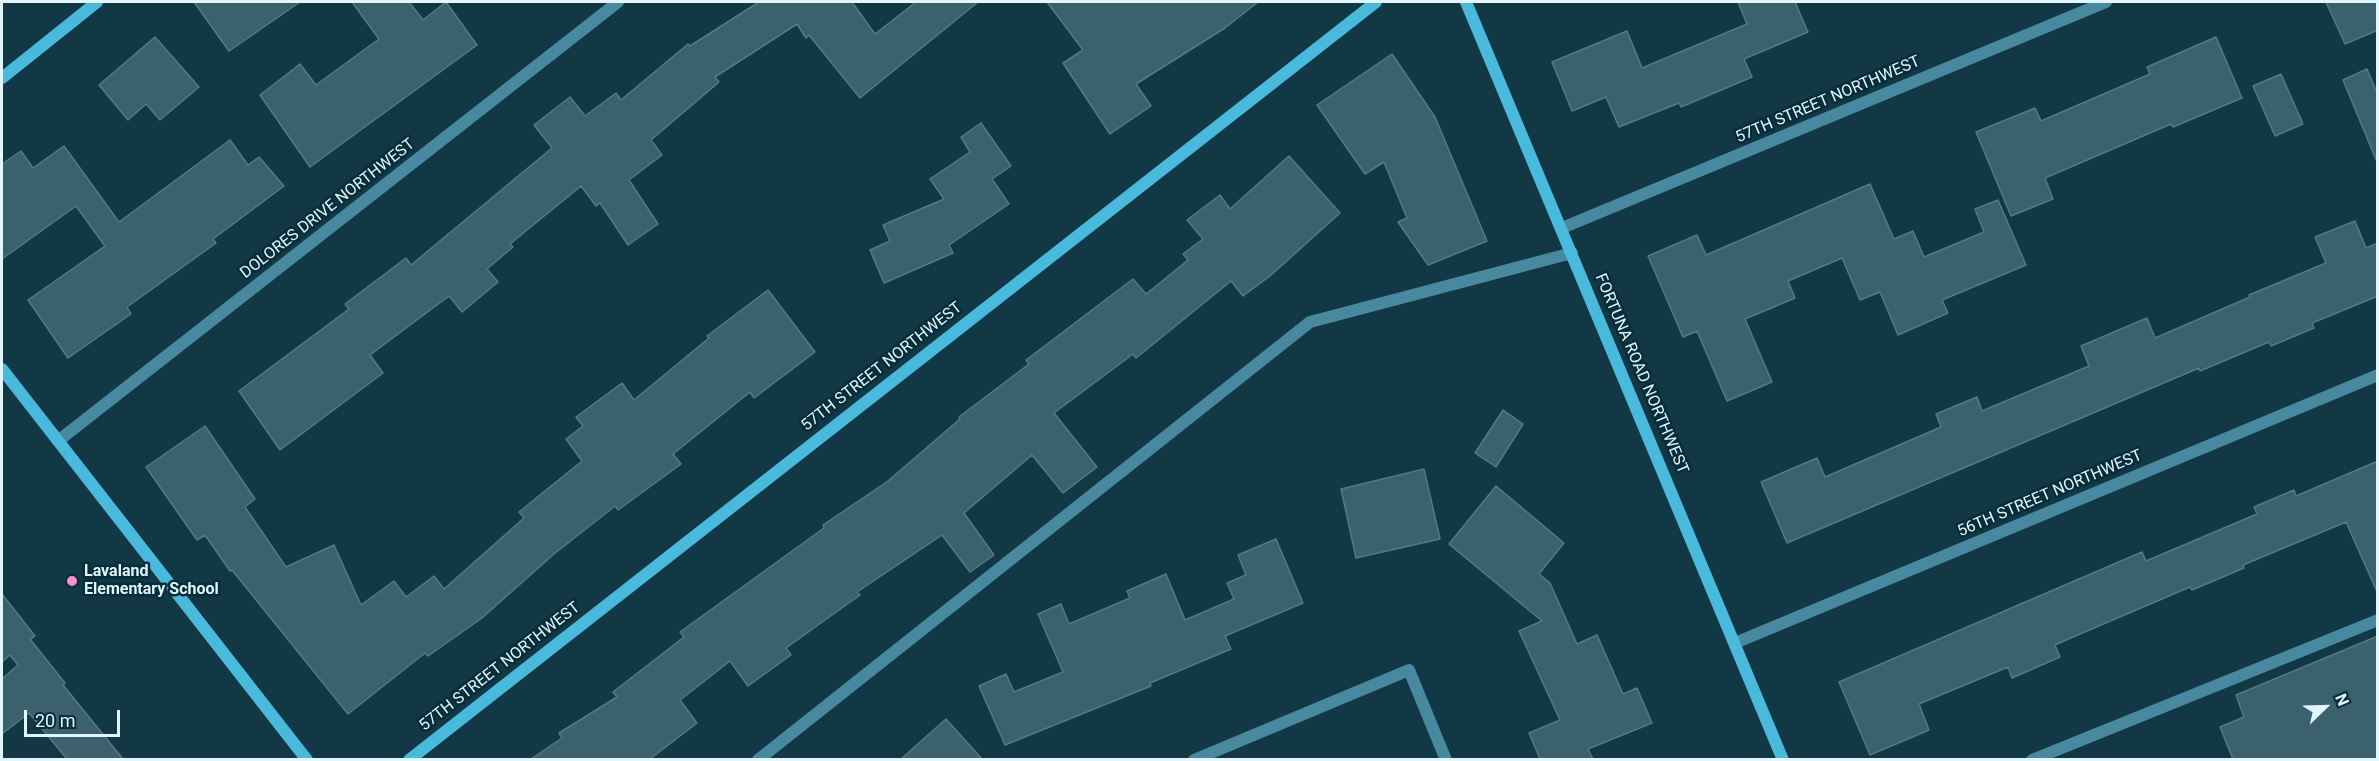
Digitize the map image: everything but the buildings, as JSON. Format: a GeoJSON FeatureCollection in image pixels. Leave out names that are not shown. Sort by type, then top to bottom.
{"type":"FeatureCollection","features":[{"type":"Feature","properties":{"kind":"street"},"geometry":{"type":"LineString","coordinates":[[2,78],[97,2]]}},
{"type":"Feature","properties":{"kind":"street","name":"DOLORES DRIVE NORTHWEST"},"geometry":{"type":"LineString","coordinates":[[58,441],[618,2]]}},
{"type":"Feature","properties":{"kind":"street","name":"57TH STREET NORTHWEST"},"geometry":{"type":"LineString","coordinates":[[409,759],[1376,2]]}},
{"type":"Feature","properties":{"kind":"street","name":"FORTUNA ROAD NORTHWEST"},"geometry":{"type":"LineString","coordinates":[[1466,2],[1783,759]]}},
{"type":"Feature","properties":{"kind":"street","name":"57TH STREET NORTHWEST"},"geometry":{"type":"LineString","coordinates":[[1562,228],[2106,2]]}},
{"type":"Feature","properties":{"kind":"street"},"geometry":{"type":"LineString","coordinates":[[758,759],[1310,322],[1572,253]]}},
{"type":"Feature","properties":{"kind":"street"},"geometry":{"type":"LineString","coordinates":[[2,369],[307,759]]}},
{"type":"Feature","properties":{"kind":"street","name":"56TH STREET NORTHWEST"},"geometry":{"type":"LineString","coordinates":[[1735,642],[2378,375]]}},
{"type":"Feature","properties":{"kind":"street"},"geometry":{"type":"LineString","coordinates":[[2032,759],[2378,620]]}},
{"type":"Feature","properties":{"kind":"street"},"geometry":{"type":"LineString","coordinates":[[1194,759],[1409,670],[1446,759]]}},
{"type":"Feature","properties":{"kind":"place","name":"Lavaland Elementary School"},"geometry":{"type":"Point","coordinates":[72,581]}}]}
